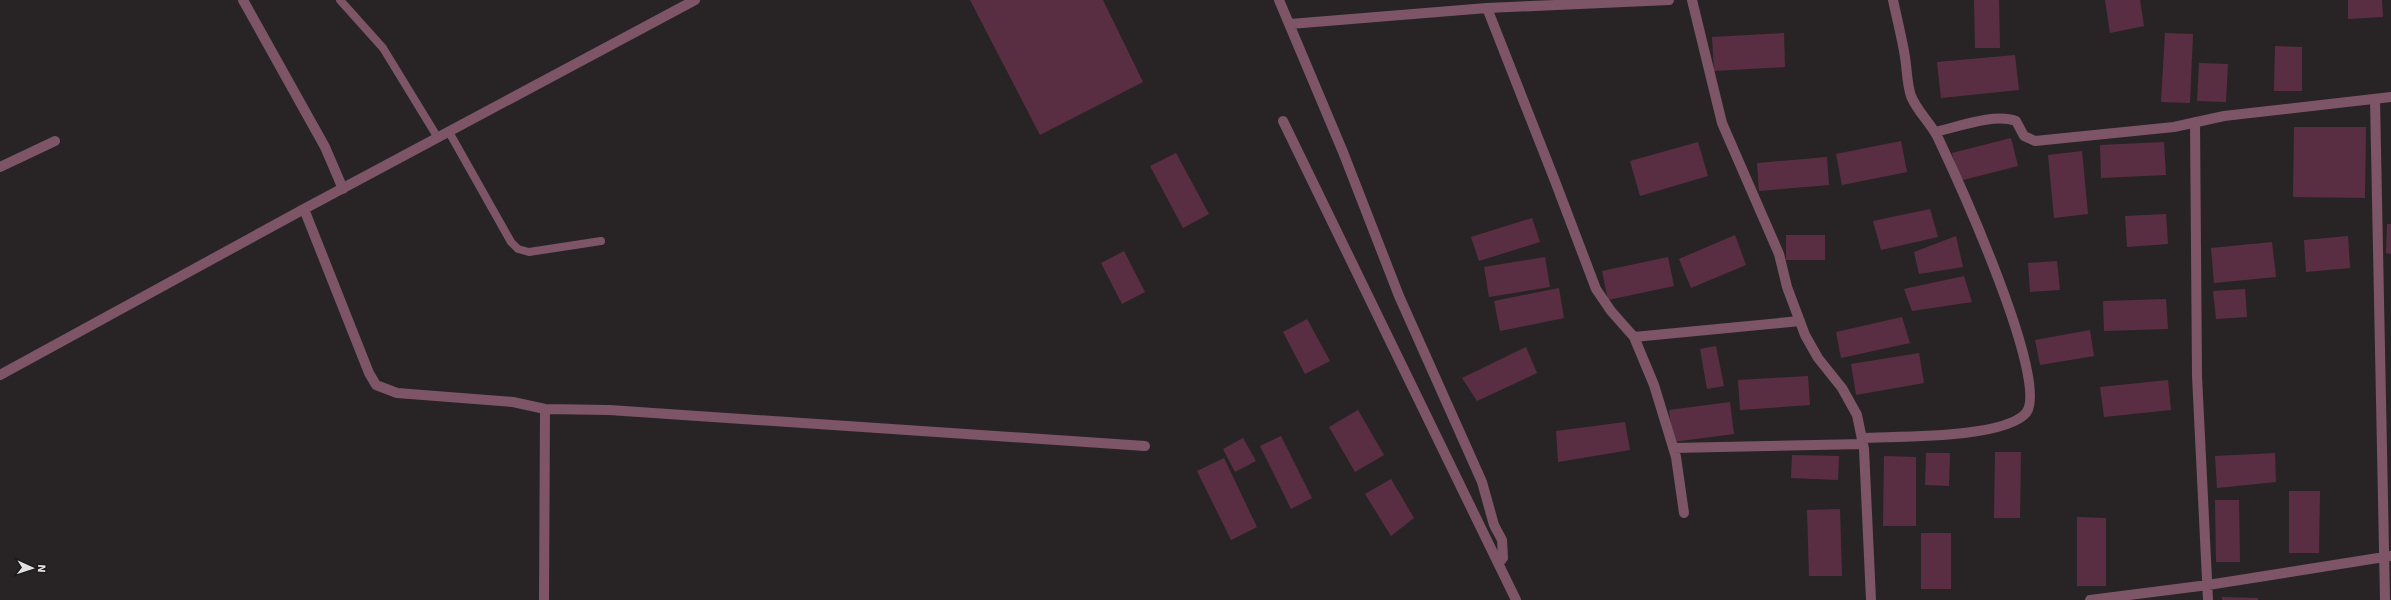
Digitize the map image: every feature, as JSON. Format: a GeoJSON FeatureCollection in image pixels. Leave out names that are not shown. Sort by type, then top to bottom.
{"type":"FeatureCollection","features":[{"type":"Feature","properties":{"kind":"street"},"geometry":{"type":"LineString","coordinates":[[243,0],[325,147],[344,189]]}},
{"type":"Feature","properties":{"kind":"street"},"geometry":{"type":"LineString","coordinates":[[0,375],[304,209],[344,189],[695,0]]}},
{"type":"Feature","properties":{"kind":"street"},"geometry":{"type":"LineString","coordinates":[[1279,0],[1399,296],[1482,482],[1494,525],[1502,540],[1503,558],[1499,563]]}},
{"type":"Feature","properties":{"kind":"street"},"geometry":{"type":"LineString","coordinates":[[1290,24],[1487,8],[1669,0]]}},
{"type":"Feature","properties":{"kind":"street"},"geometry":{"type":"LineString","coordinates":[[1692,0],[1722,123],[1779,254],[1786,287],[1800,321],[1818,358],[1842,388],[1857,415],[1862,441],[1870,600]]}},
{"type":"Feature","properties":{"kind":"street"},"geometry":{"type":"LineString","coordinates":[[1673,448],[1862,441],[1974,432],[2000,427],[2017,420],[2026,412],[2031,402],[2019,336],[1999,276],[1935,132],[1921,114],[1911,96],[1893,0]]}},
{"type":"Feature","properties":{"kind":"street"},"geometry":{"type":"LineString","coordinates":[[1487,8],[1556,181],[1596,289],[1611,312],[1634,337],[1654,385],[1673,448],[1684,513]]}},
{"type":"Feature","properties":{"kind":"street"},"geometry":{"type":"LineString","coordinates":[[1935,132],[1998,118],[2010,118],[2016,121],[2024,136],[2035,141],[2174,127],[2224,116],[2391,97]]}},
{"type":"Feature","properties":{"kind":"street"},"geometry":{"type":"LineString","coordinates":[[2375,99],[2388,557],[2385,600]]}},
{"type":"Feature","properties":{"kind":"street"},"geometry":{"type":"LineString","coordinates":[[1283,121],[1516,600]]}},
{"type":"Feature","properties":{"kind":"street"},"geometry":{"type":"LineString","coordinates":[[2195,122],[2197,376],[2208,600]]}},
{"type":"Feature","properties":{"kind":"street"},"geometry":{"type":"LineString","coordinates":[[0,167],[56,141]]}},
{"type":"Feature","properties":{"kind":"street"},"geometry":{"type":"LineString","coordinates":[[304,209],[376,385],[397,393],[513,402],[545,409],[632,411],[1145,446]]}},
{"type":"Feature","properties":{"kind":"street"},"geometry":{"type":"LineString","coordinates":[[1634,337],[1800,321]]}},
{"type":"Feature","properties":{"kind":"street"},"geometry":{"type":"LineString","coordinates":[[544,600],[545,409]]}},
{"type":"Feature","properties":{"kind":"street"},"geometry":{"type":"LineString","coordinates":[[2090,600],[2208,585],[2388,557]]}},
{"type":"Feature","properties":{"kind":"lane"},"geometry":{"type":"LineString","coordinates":[[340,0],[383,48],[438,138]]}},
{"type":"Feature","properties":{"kind":"lane"},"geometry":{"type":"LineString","coordinates":[[449,132],[511,242],[518,249],[529,252],[601,241]]}},
{"type":"Feature","properties":{"kind":"building"},"geometry":{"type":"Polygon","coordinates":[[[970,0],[1103,0],[1143,82],[1040,135],[970,0]]]}},
{"type":"Feature","properties":{"kind":"building"},"geometry":{"type":"Polygon","coordinates":[[[1974,0],[1999,0],[2000,48],[1975,48],[1974,0]]]}},
{"type":"Feature","properties":{"kind":"building"},"geometry":{"type":"Polygon","coordinates":[[[2105,0],[2140,0],[2144,26],[2110,33],[2105,0]]]}},
{"type":"Feature","properties":{"kind":"building"},"geometry":{"type":"Polygon","coordinates":[[[2348,0],[2382,0],[2383,17],[2348,19],[2348,0]]]}},
{"type":"Feature","properties":{"kind":"building"},"geometry":{"type":"Polygon","coordinates":[[[1784,33],[1785,67],[1714,71],[1712,37],[1784,33]]]}},
{"type":"Feature","properties":{"kind":"building"},"geometry":{"type":"Polygon","coordinates":[[[2165,33],[2193,34],[2190,103],[2161,102],[2165,33]]]}},
{"type":"Feature","properties":{"kind":"building"},"geometry":{"type":"Polygon","coordinates":[[[2275,46],[2302,47],[2302,91],[2274,91],[2275,46]]]}},
{"type":"Feature","properties":{"kind":"building"},"geometry":{"type":"Polygon","coordinates":[[[2015,55],[2019,90],[1941,98],[1937,62],[2015,55]]]}},
{"type":"Feature","properties":{"kind":"building"},"geometry":{"type":"Polygon","coordinates":[[[2199,63],[2228,64],[2226,102],[2197,101],[2199,63]]]}},
{"type":"Feature","properties":{"kind":"building"},"geometry":{"type":"Polygon","coordinates":[[[2294,127],[2366,127],[2365,198],[2293,197],[2294,127]]]}},
{"type":"Feature","properties":{"kind":"building"},"geometry":{"type":"Polygon","coordinates":[[[2011,138],[2018,166],[1959,181],[1952,153],[2011,138]]]}},
{"type":"Feature","properties":{"kind":"building"},"geometry":{"type":"Polygon","coordinates":[[[1901,141],[1907,172],[1842,185],[1836,154],[1901,141]]]}},
{"type":"Feature","properties":{"kind":"building"},"geometry":{"type":"Polygon","coordinates":[[[1698,142],[1708,176],[1640,196],[1630,161],[1698,142]]]}},
{"type":"Feature","properties":{"kind":"building"},"geometry":{"type":"Polygon","coordinates":[[[2164,142],[2166,175],[2101,178],[2100,145],[2164,142]]]}},
{"type":"Feature","properties":{"kind":"building"},"geometry":{"type":"Polygon","coordinates":[[[2082,151],[2088,214],[2054,218],[2048,155],[2082,151]]]}},
{"type":"Feature","properties":{"kind":"building"},"geometry":{"type":"Polygon","coordinates":[[[1176,153],[1209,214],[1183,228],[1150,166],[1176,153]]]}},
{"type":"Feature","properties":{"kind":"building"},"geometry":{"type":"Polygon","coordinates":[[[1827,157],[1829,185],[1759,191],[1757,163],[1827,157]]]}},
{"type":"Feature","properties":{"kind":"building"},"geometry":{"type":"Polygon","coordinates":[[[1930,209],[1938,237],[1881,250],[1873,221],[1930,209]]]}},
{"type":"Feature","properties":{"kind":"building"},"geometry":{"type":"Polygon","coordinates":[[[2166,214],[2168,244],[2127,247],[2125,216],[2166,214]]]}},
{"type":"Feature","properties":{"kind":"building"},"geometry":{"type":"Polygon","coordinates":[[[1532,218],[1540,242],[1479,261],[1471,237],[1532,218]]]}},
{"type":"Feature","properties":{"kind":"building"},"geometry":{"type":"Polygon","coordinates":[[[2387,224],[2391,224],[2391,254],[2386,253],[2387,224]]]}},
{"type":"Feature","properties":{"kind":"building"},"geometry":{"type":"Polygon","coordinates":[[[1735,235],[1746,265],[1691,288],[1679,259],[1735,235]]]}},
{"type":"Feature","properties":{"kind":"building"},"geometry":{"type":"Polygon","coordinates":[[[1786,235],[1825,235],[1825,260],[1786,260],[1786,235]]]}},
{"type":"Feature","properties":{"kind":"building"},"geometry":{"type":"Polygon","coordinates":[[[1956,236],[1963,267],[1919,274],[1914,252],[1956,236]]]}},
{"type":"Feature","properties":{"kind":"building"},"geometry":{"type":"Polygon","coordinates":[[[2348,236],[2350,268],[2306,272],[2304,240],[2348,236]]]}},
{"type":"Feature","properties":{"kind":"building"},"geometry":{"type":"Polygon","coordinates":[[[2272,242],[2276,277],[2214,283],[2211,248],[2272,242]]]}},
{"type":"Feature","properties":{"kind":"building"},"geometry":{"type":"Polygon","coordinates":[[[1124,251],[1145,292],[1122,304],[1101,263],[1124,251]]]}},
{"type":"Feature","properties":{"kind":"building"},"geometry":{"type":"Polygon","coordinates":[[[1545,257],[1550,287],[1489,297],[1484,267],[1545,257]]]}},
{"type":"Feature","properties":{"kind":"building"},"geometry":{"type":"Polygon","coordinates":[[[1668,257],[1674,286],[1608,300],[1602,271],[1668,257]]]}},
{"type":"Feature","properties":{"kind":"building"},"geometry":{"type":"Polygon","coordinates":[[[2057,261],[2060,290],[2030,292],[2028,263],[2057,261]]]}},
{"type":"Feature","properties":{"kind":"building"},"geometry":{"type":"Polygon","coordinates":[[[1964,276],[1972,302],[1912,311],[1904,289],[1964,276]]]}},
{"type":"Feature","properties":{"kind":"building"},"geometry":{"type":"Polygon","coordinates":[[[1559,288],[1564,318],[1500,331],[1494,301],[1559,288]]]}},
{"type":"Feature","properties":{"kind":"building"},"geometry":{"type":"Polygon","coordinates":[[[2245,289],[2247,317],[2216,319],[2213,291],[2245,289]]]}},
{"type":"Feature","properties":{"kind":"building"},"geometry":{"type":"Polygon","coordinates":[[[2166,299],[2168,329],[2104,331],[2103,301],[2166,299]]]}},
{"type":"Feature","properties":{"kind":"building"},"geometry":{"type":"Polygon","coordinates":[[[1902,317],[1910,343],[1841,358],[1836,332],[1902,317]]]}},
{"type":"Feature","properties":{"kind":"building"},"geometry":{"type":"Polygon","coordinates":[[[1307,319],[1330,361],[1305,374],[1283,332],[1307,319]]]}},
{"type":"Feature","properties":{"kind":"building"},"geometry":{"type":"Polygon","coordinates":[[[2090,330],[2094,356],[2040,365],[2035,340],[2090,330]]]}},
{"type":"Feature","properties":{"kind":"building"},"geometry":{"type":"Polygon","coordinates":[[[1716,346],[1724,386],[1707,389],[1700,349],[1716,346]]]}},
{"type":"Feature","properties":{"kind":"building"},"geometry":{"type":"Polygon","coordinates":[[[1526,347],[1537,373],[1477,401],[1462,378],[1526,347]]]}},
{"type":"Feature","properties":{"kind":"building"},"geometry":{"type":"Polygon","coordinates":[[[1919,353],[1924,383],[1856,395],[1851,364],[1919,353]]]}},
{"type":"Feature","properties":{"kind":"building"},"geometry":{"type":"Polygon","coordinates":[[[1808,376],[1810,405],[1740,410],[1738,380],[1808,376]]]}},
{"type":"Feature","properties":{"kind":"building"},"geometry":{"type":"Polygon","coordinates":[[[2168,380],[2171,410],[2104,417],[2100,387],[2168,380]]]}},
{"type":"Feature","properties":{"kind":"building"},"geometry":{"type":"Polygon","coordinates":[[[1730,402],[1734,434],[1673,442],[1669,410],[1730,402]]]}},
{"type":"Feature","properties":{"kind":"building"},"geometry":{"type":"Polygon","coordinates":[[[1358,410],[1384,455],[1355,472],[1329,427],[1358,410]]]}},
{"type":"Feature","properties":{"kind":"building"},"geometry":{"type":"Polygon","coordinates":[[[1625,422],[1630,450],[1558,462],[1556,431],[1625,422]]]}},
{"type":"Feature","properties":{"kind":"building"},"geometry":{"type":"Polygon","coordinates":[[[1281,436],[1312,498],[1291,509],[1260,446],[1281,436]]]}},
{"type":"Feature","properties":{"kind":"building"},"geometry":{"type":"Polygon","coordinates":[[[1243,438],[1256,461],[1235,472],[1223,449],[1243,438]]]}},
{"type":"Feature","properties":{"kind":"building"},"geometry":{"type":"Polygon","coordinates":[[[1995,452],[2021,452],[2020,518],[1994,518],[1995,452]]]}},
{"type":"Feature","properties":{"kind":"building"},"geometry":{"type":"Polygon","coordinates":[[[1926,453],[1950,453],[1949,486],[1925,485],[1926,453]]]}},
{"type":"Feature","properties":{"kind":"building"},"geometry":{"type":"Polygon","coordinates":[[[2275,453],[2276,482],[2217,488],[2215,456],[2275,453]]]}},
{"type":"Feature","properties":{"kind":"building"},"geometry":{"type":"Polygon","coordinates":[[[1792,455],[1839,456],[1838,480],[1791,478],[1792,455]]]}},
{"type":"Feature","properties":{"kind":"building"},"geometry":{"type":"Polygon","coordinates":[[[1884,456],[1916,457],[1916,526],[1883,526],[1884,456]]]}},
{"type":"Feature","properties":{"kind":"building"},"geometry":{"type":"Polygon","coordinates":[[[1224,458],[1257,527],[1231,540],[1197,471],[1224,458]]]}},
{"type":"Feature","properties":{"kind":"building"},"geometry":{"type":"Polygon","coordinates":[[[1391,479],[1414,518],[1391,536],[1365,494],[1391,479]]]}},
{"type":"Feature","properties":{"kind":"building"},"geometry":{"type":"Polygon","coordinates":[[[2289,491],[2320,491],[2319,553],[2289,553],[2289,491]]]}},
{"type":"Feature","properties":{"kind":"building"},"geometry":{"type":"Polygon","coordinates":[[[2215,500],[2239,500],[2240,562],[2216,562],[2215,500]]]}},
{"type":"Feature","properties":{"kind":"building"},"geometry":{"type":"Polygon","coordinates":[[[1840,509],[1842,576],[1809,576],[1807,510],[1840,509]]]}},
{"type":"Feature","properties":{"kind":"building"},"geometry":{"type":"Polygon","coordinates":[[[2077,517],[2106,518],[2106,586],[2077,586],[2077,517]]]}},
{"type":"Feature","properties":{"kind":"building"},"geometry":{"type":"Polygon","coordinates":[[[1921,533],[1951,533],[1951,589],[1921,589],[1921,533]]]}},
{"type":"Feature","properties":{"kind":"building"},"geometry":{"type":"Polygon","coordinates":[[[2222,597],[2258,598],[2258,600],[2222,600],[2222,597]]]}}]}
